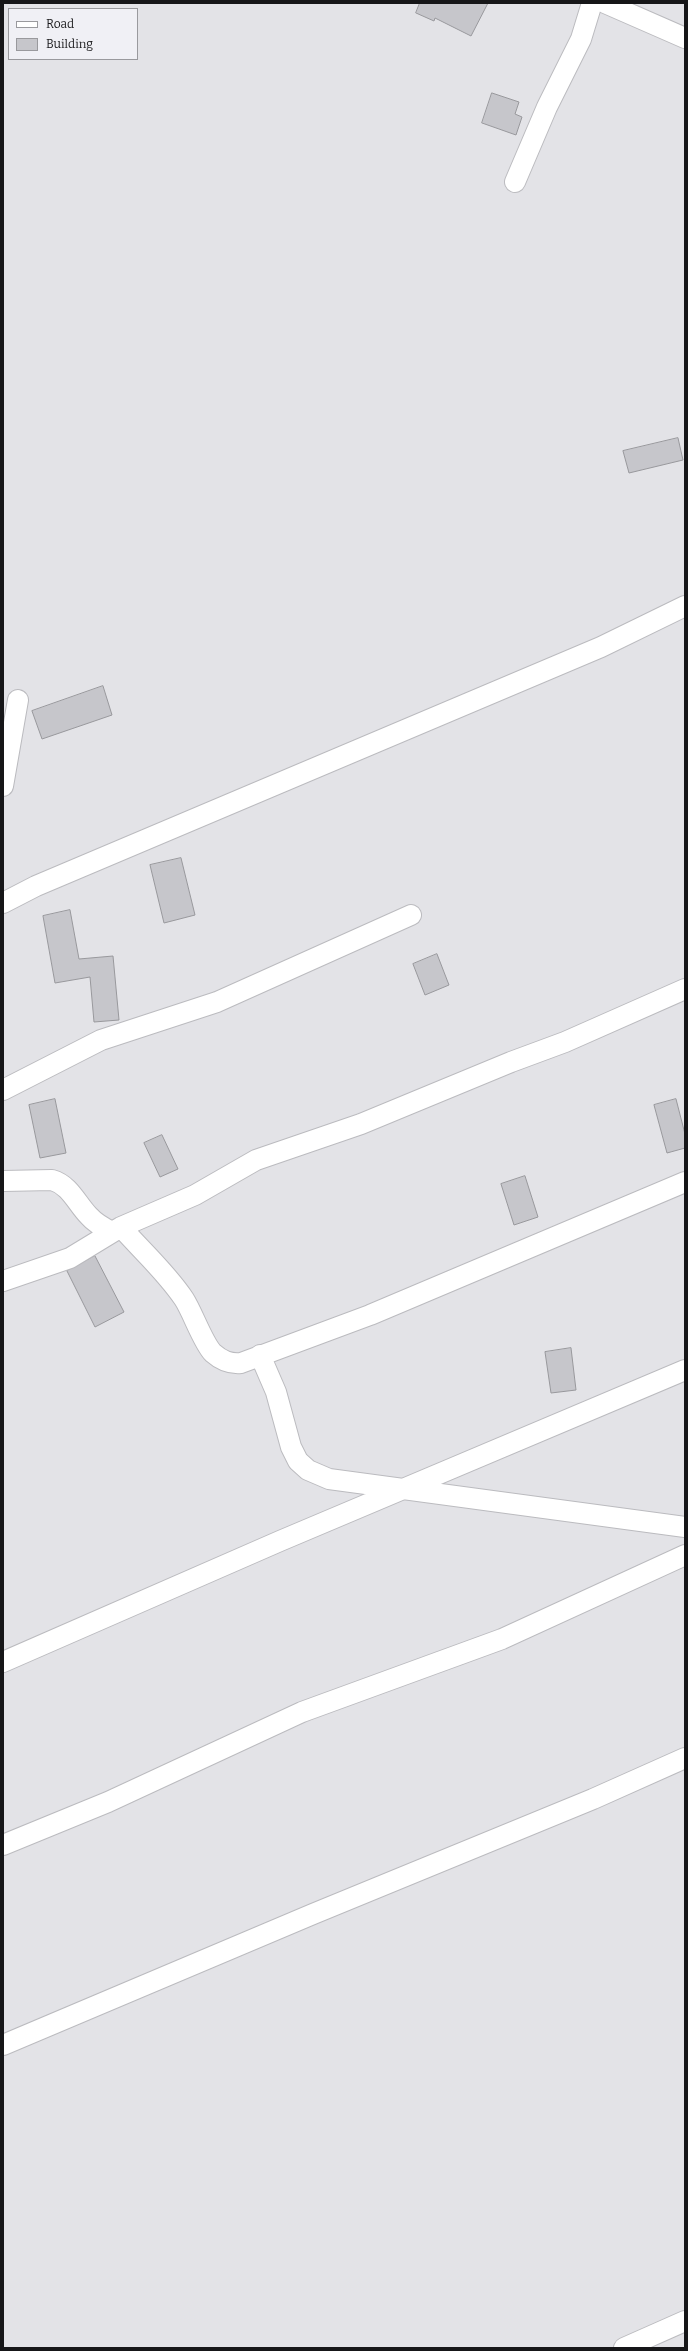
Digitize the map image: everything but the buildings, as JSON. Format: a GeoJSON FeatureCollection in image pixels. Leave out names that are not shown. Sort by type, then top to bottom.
{"type":"FeatureCollection","features":[{"type":"Feature","properties":{"kind":"street"},"geometry":{"type":"LineString","coordinates":[[515,182],[546,107],[581,39],[592,3]]}},
{"type":"Feature","properties":{"kind":"street"},"geometry":{"type":"LineString","coordinates":[[605,3],[685,38]]}},
{"type":"Feature","properties":{"kind":"street"},"geometry":{"type":"LineString","coordinates":[[3,903],[36,886],[220,810],[512,683],[601,647],[685,606]]}},
{"type":"Feature","properties":{"kind":"street"},"geometry":{"type":"LineString","coordinates":[[3,786],[18,700]]}},
{"type":"Feature","properties":{"kind":"street"},"geometry":{"type":"LineString","coordinates":[[3,1090],[101,1040],[218,1002],[411,915]]}},
{"type":"Feature","properties":{"kind":"street"},"geometry":{"type":"LineString","coordinates":[[3,1281],[70,1258],[116,1230],[195,1195],[256,1160],[291,1150],[383,1116],[511,1062],[565,1042],[685,990]]}},
{"type":"Feature","properties":{"kind":"street"},"geometry":{"type":"LineString","coordinates":[[3,1181],[58,1181],[71,1193],[89,1217],[116,1230],[167,1275],[185,1300],[212,1352],[222,1360],[232,1364],[241,1363],[370,1315],[685,1182]]}},
{"type":"Feature","properties":{"kind":"street"},"geometry":{"type":"LineString","coordinates":[[260,1355],[276,1392],[291,1447],[298,1461],[308,1470],[329,1479],[400,1490],[685,1528]]}},
{"type":"Feature","properties":{"kind":"street"},"geometry":{"type":"LineString","coordinates":[[3,1662],[400,1490],[685,1370]]}},
{"type":"Feature","properties":{"kind":"street"},"geometry":{"type":"LineString","coordinates":[[3,1845],[108,1802],[302,1712],[502,1639],[685,1555]]}},
{"type":"Feature","properties":{"kind":"street"},"geometry":{"type":"LineString","coordinates":[[3,2045],[313,1914],[592,1799],[685,1758]]}},
{"type":"Feature","properties":{"kind":"street"},"geometry":{"type":"LineString","coordinates":[[624,2348],[685,2321]]}}]}
